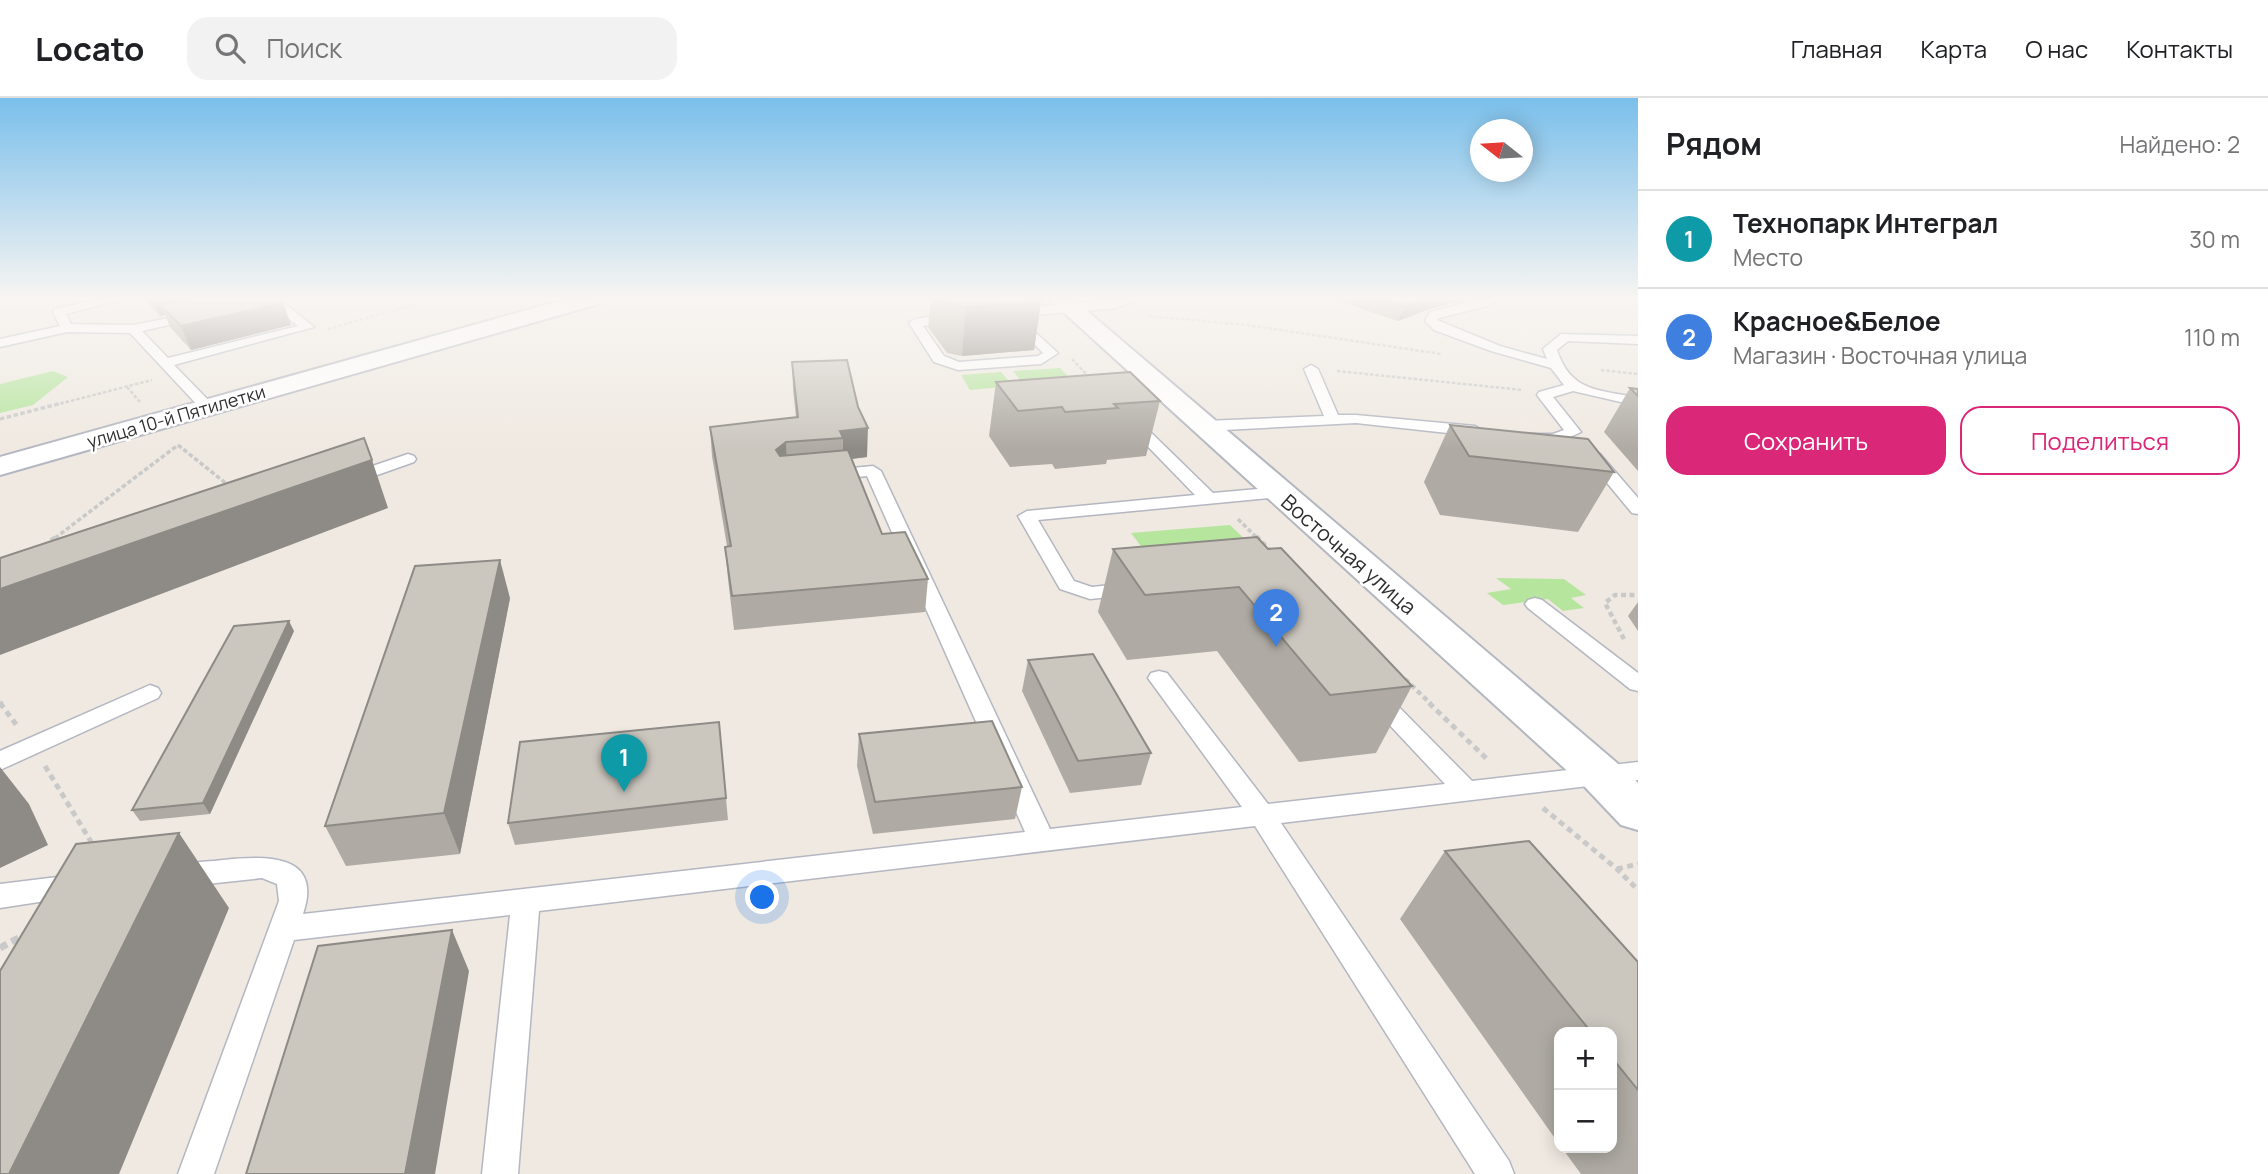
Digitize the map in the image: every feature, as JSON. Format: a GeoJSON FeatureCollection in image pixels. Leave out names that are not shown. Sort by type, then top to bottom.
{"type":"FeatureCollection","features":[{"type":"Feature","properties":{"kind":"street","name":"улица 10-й Пятилетки"},"geometry":{"type":"LineString","coordinates":[[0,466],[416,348]]}},
{"type":"Feature","properties":{"kind":"street","name":"Восточная улица"},"geometry":{"type":"LineString","coordinates":[[1116,348],[1280,492],[1619,773],[1638,812]]}},
{"type":"Feature","properties":{"kind":"lane"},"geometry":{"type":"LineString","coordinates":[[151,348],[207,407]]}},
{"type":"Feature","properties":{"kind":"lane"},"geometry":{"type":"LineString","coordinates":[[165,363],[224,348]]}},
{"type":"Feature","properties":{"kind":"lane"},"geometry":{"type":"LineString","coordinates":[[932,348],[939,359],[958,366],[1041,360],[1051,353],[1046,348]]}},
{"type":"Feature","properties":{"kind":"lane"},"geometry":{"type":"LineString","coordinates":[[1492,348],[1555,365]]}},
{"type":"Feature","properties":{"kind":"lane"},"geometry":{"type":"LineString","coordinates":[[1551,348],[1555,365],[1573,387]]}},
{"type":"Feature","properties":{"kind":"lane"},"geometry":{"type":"LineString","coordinates":[[1311,369],[1332,420]]}},
{"type":"Feature","properties":{"kind":"lane"},"geometry":{"type":"LineString","coordinates":[[1638,402],[1573,387],[1544,396],[1638,509]]}},
{"type":"Feature","properties":{"kind":"lane"},"geometry":{"type":"LineString","coordinates":[[1115,413],[1127,417],[1213,499]]}},
{"type":"Feature","properties":{"kind":"lane"},"geometry":{"type":"LineString","coordinates":[[1205,426],[1356,419],[1489,432]]}},
{"type":"Feature","properties":{"kind":"lane"},"geometry":{"type":"LineString","coordinates":[[1515,435],[1555,439],[1573,432]]}},
{"type":"Feature","properties":{"kind":"lane"},"geometry":{"type":"LineString","coordinates":[[334,485],[408,459]]}},
{"type":"Feature","properties":{"kind":"lane"},"geometry":{"type":"LineString","coordinates":[[811,477],[873,471],[1042,840]]}},
{"type":"Feature","properties":{"kind":"lane"},"geometry":{"type":"LineString","coordinates":[[1143,587],[1090,593],[1067,585],[1027,516],[1280,492]]}},
{"type":"Feature","properties":{"kind":"lane"},"geometry":{"type":"LineString","coordinates":[[1535,604],[1638,684]]}},
{"type":"Feature","properties":{"kind":"lane"},"geometry":{"type":"LineString","coordinates":[[1158,678],[1262,815],[1496,1174]]}},
{"type":"Feature","properties":{"kind":"lane"},"geometry":{"type":"LineString","coordinates":[[1363,684],[1467,791]]}},
{"type":"Feature","properties":{"kind":"lane"},"geometry":{"type":"LineString","coordinates":[[0,761],[150,693]]}},
{"type":"Feature","properties":{"kind":"lane"},"geometry":{"type":"LineString","coordinates":[[283,929],[1619,773]]}},
{"type":"Feature","properties":{"kind":"lane"},"geometry":{"type":"LineString","coordinates":[[151,879],[262,867],[275,868],[285,873],[294,887],[293,901],[197,1174]]}},
{"type":"Feature","properties":{"kind":"lane"},"geometry":{"type":"LineString","coordinates":[[0,896],[82,886]]}},
{"type":"Feature","properties":{"kind":"lane"},"geometry":{"type":"LineString","coordinates":[[47,922],[82,886]]}},
{"type":"Feature","properties":{"kind":"lane"},"geometry":{"type":"LineString","coordinates":[[500,1174],[526,900]]}},
{"type":"Feature","properties":{"kind":"path"},"geometry":{"type":"LineString","coordinates":[[1054,348],[1092,379]]}},
{"type":"Feature","properties":{"kind":"path"},"geometry":{"type":"LineString","coordinates":[[1407,348],[1447,354]]}},
{"type":"Feature","properties":{"kind":"path"},"geometry":{"type":"LineString","coordinates":[[1311,369],[1516,389],[1544,396]]}},
{"type":"Feature","properties":{"kind":"path"},"geometry":{"type":"LineString","coordinates":[[173,437],[178,445],[230,486]]}},
{"type":"Feature","properties":{"kind":"path"},"geometry":{"type":"LineString","coordinates":[[33,554],[178,445]]}},
{"type":"Feature","properties":{"kind":"path"},"geometry":{"type":"LineString","coordinates":[[1213,499],[1276,556]]}},
{"type":"Feature","properties":{"kind":"path"},"geometry":{"type":"LineString","coordinates":[[1626,641],[1605,603],[1615,595],[1638,595]]}},
{"type":"Feature","properties":{"kind":"path"},"geometry":{"type":"LineString","coordinates":[[1396,670],[1515,785],[1617,869],[1638,890]]}},
{"type":"Feature","properties":{"kind":"path"},"geometry":{"type":"LineString","coordinates":[[0,702],[33,746],[93,844],[82,886]]}},
{"type":"Feature","properties":{"kind":"path"},"geometry":{"type":"LineString","coordinates":[[1617,869],[1638,864]]}},
{"type":"Feature","properties":{"kind":"path"},"geometry":{"type":"LineString","coordinates":[[0,948],[47,922]]}},
{"type":"Feature","properties":{"kind":"green space"},"geometry":{"type":"Polygon","coordinates":[[[1060,368],[1074,383],[1025,386],[1013,371],[1060,368]]]}},
{"type":"Feature","properties":{"kind":"green space"},"geometry":{"type":"Polygon","coordinates":[[[53,371],[68,377],[33,405],[0,413],[0,384],[53,371]]]}},
{"type":"Feature","properties":{"kind":"green space"},"geometry":{"type":"Polygon","coordinates":[[[1001,372],[1013,386],[970,390],[961,375],[1001,372]]]}},
{"type":"Feature","properties":{"kind":"green space"},"geometry":{"type":"Polygon","coordinates":[[[1230,525],[1260,554],[1143,549],[1131,533],[1230,525]]]}},
{"type":"Feature","properties":{"kind":"green space"},"geometry":{"type":"Polygon","coordinates":[[[1496,578],[1564,579],[1586,595],[1571,598],[1584,608],[1563,611],[1548,599],[1503,605],[1487,593],[1511,589],[1496,578]]]}},
{"type":"Feature","properties":{"kind":"building"},"geometry":{"type":"Polygon","coordinates":[[[847,360],[858,407],[868,428],[840,431],[843,438],[786,442],[776,450],[780,456],[848,450],[882,534],[905,532],[928,579],[732,596],[725,547],[731,546],[710,427],[798,417],[792,362],[847,360]]]}},
{"type":"Feature","properties":{"kind":"building"},"geometry":{"type":"Polygon","coordinates":[[[1130,372],[1160,401],[1114,404],[1118,408],[1065,412],[1062,407],[1018,411],[996,382],[1130,372]]]}},
{"type":"Feature","properties":{"kind":"building"},"geometry":{"type":"Polygon","coordinates":[[[1450,425],[1588,439],[1614,472],[1469,456],[1450,425]]]}},
{"type":"Feature","properties":{"kind":"building"},"geometry":{"type":"Polygon","coordinates":[[[364,438],[372,460],[0,589],[0,558],[364,438]]]}},
{"type":"Feature","properties":{"kind":"building"},"geometry":{"type":"Polygon","coordinates":[[[1257,537],[1268,549],[1281,548],[1412,686],[1330,695],[1239,587],[1145,595],[1113,549],[1257,537]]]}},
{"type":"Feature","properties":{"kind":"building"},"geometry":{"type":"Polygon","coordinates":[[[500,560],[444,813],[325,826],[415,566],[500,560]]]}},
{"type":"Feature","properties":{"kind":"building"},"geometry":{"type":"Polygon","coordinates":[[[289,621],[203,803],[132,810],[234,626],[289,621]]]}},
{"type":"Feature","properties":{"kind":"building"},"geometry":{"type":"Polygon","coordinates":[[[1093,654],[1151,753],[1078,761],[1028,660],[1093,654]]]}},
{"type":"Feature","properties":{"kind":"building"},"geometry":{"type":"Polygon","coordinates":[[[992,721],[1022,787],[875,802],[859,734],[992,721]]]}},
{"type":"Feature","properties":{"kind":"building"},"geometry":{"type":"Polygon","coordinates":[[[719,722],[726,798],[508,823],[520,742],[719,722]]]}},
{"type":"Feature","properties":{"kind":"building"},"geometry":{"type":"Polygon","coordinates":[[[179,833],[9,1174],[0,1174],[0,971],[76,844],[179,833]]]}},
{"type":"Feature","properties":{"kind":"building"},"geometry":{"type":"Polygon","coordinates":[[[1529,841],[1638,962],[1638,1090],[1617,1064],[1617,1027],[1587,1027],[1445,851],[1529,841]]]}},
{"type":"Feature","properties":{"kind":"building"},"geometry":{"type":"Polygon","coordinates":[[[452,930],[405,1174],[246,1174],[318,946],[452,930]]]}},
{"type":"Feature","properties":{"kind":"place","name":"Красное&Белое"},"geometry":{"type":"Point","coordinates":[1276,647]}},
{"type":"Feature","properties":{"kind":"place","name":"Технопарк Интеграл"},"geometry":{"type":"Point","coordinates":[624,792]}}]}
